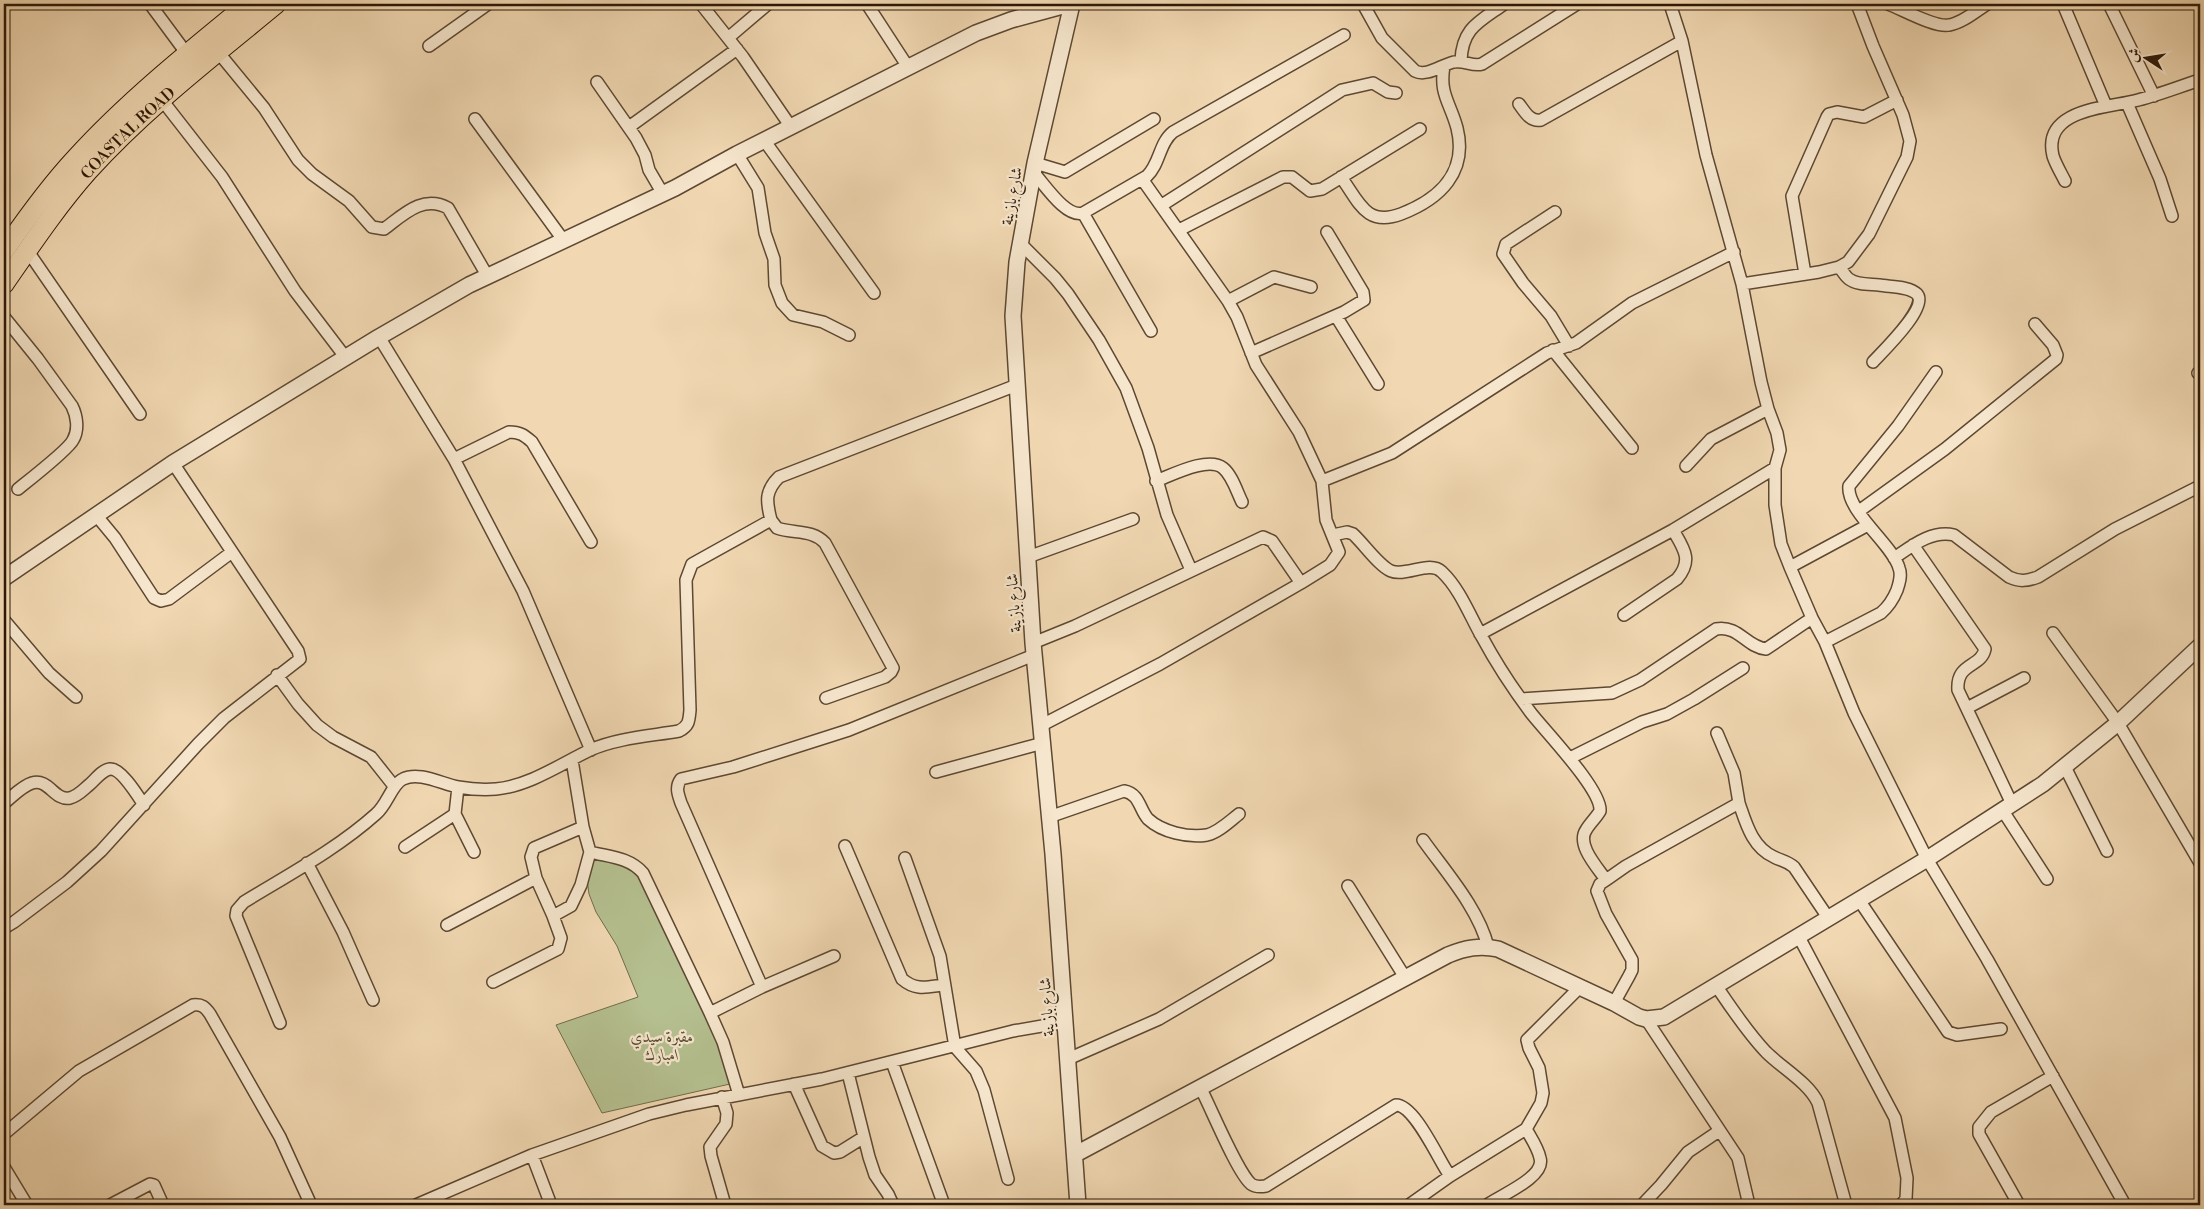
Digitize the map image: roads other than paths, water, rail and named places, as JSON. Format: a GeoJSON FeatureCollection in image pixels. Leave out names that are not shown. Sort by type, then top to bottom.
{"type":"FeatureCollection","features":[{"type":"Feature","properties":{"kind":"highway","name":"COASTAL ROAD"},"geometry":{"type":"LineString","coordinates":[[4,251],[35,206],[76,158],[187,54],[248,4]]}},
{"type":"Feature","properties":{"kind":"highway","name":"COASTAL ROAD"},"geometry":{"type":"LineString","coordinates":[[4,284],[57,208],[89,170],[123,135],[276,4]]}},
{"type":"Feature","properties":{"kind":"street"},"geometry":{"type":"LineString","coordinates":[[150,4],[187,54]]}},
{"type":"Feature","properties":{"kind":"street"},"geometry":{"type":"LineString","coordinates":[[429,46],[488,4]]}},
{"type":"Feature","properties":{"kind":"street"},"geometry":{"type":"LineString","coordinates":[[701,4],[737,49],[791,127]]}},
{"type":"Feature","properties":{"kind":"street"},"geometry":{"type":"LineString","coordinates":[[728,38],[768,4]]}},
{"type":"Feature","properties":{"kind":"street"},"geometry":{"type":"LineString","coordinates":[[867,4],[908,67]]}},
{"type":"Feature","properties":{"kind":"street"},"geometry":{"type":"LineString","coordinates":[[4,578],[173,463],[379,337],[488,276],[663,194],[764,140],[998,24],[1071,4]]}},
{"type":"Feature","properties":{"kind":"street","name":"شارع بازينة"},"geometry":{"type":"LineString","coordinates":[[1071,4],[1020,243],[1014,289],[1013,316],[1034,649],[1042,725],[1076,1154],[1078,1205]]}},
{"type":"Feature","properties":{"kind":"street"},"geometry":{"type":"LineString","coordinates":[[1363,4],[1382,38],[1415,71],[1422,73],[1461,61],[1474,65],[1482,64],[1577,4]]}},
{"type":"Feature","properties":{"kind":"street"},"geometry":{"type":"LineString","coordinates":[[1461,61],[1463,40],[1467,33],[1504,4]]}},
{"type":"Feature","properties":{"kind":"street"},"geometry":{"type":"LineString","coordinates":[[1670,4],[1682,41],[1706,155],[1734,252],[1768,408],[1777,433],[1780,450],[1775,468],[1777,521],[1781,544],[1812,618],[1825,642],[1854,713],[1927,859],[2053,1076],[2120,1204]]}},
{"type":"Feature","properties":{"kind":"street"},"geometry":{"type":"LineString","coordinates":[[1742,284],[1839,267],[1852,258],[1863,244],[1907,157],[1910,149],[1908,133],[1897,100],[1869,38],[1857,4]]}},
{"type":"Feature","properties":{"kind":"street"},"geometry":{"type":"LineString","coordinates":[[1888,4],[1940,25],[1949,25],[1966,18],[1987,4]]}},
{"type":"Feature","properties":{"kind":"street"},"geometry":{"type":"LineString","coordinates":[[2063,4],[2106,106]]}},
{"type":"Feature","properties":{"kind":"street"},"geometry":{"type":"LineString","coordinates":[[2109,4],[2154,96]]}},
{"type":"Feature","properties":{"kind":"street"},"geometry":{"type":"LineString","coordinates":[[1035,168],[1067,211],[1078,214],[1083,213],[1142,180],[1150,173],[1164,142],[1173,132],[1344,35]]}},
{"type":"Feature","properties":{"kind":"street"},"geometry":{"type":"LineString","coordinates":[[1519,104],[1530,118],[1541,120],[1682,41]]}},
{"type":"Feature","properties":{"kind":"street"},"geometry":{"type":"LineString","coordinates":[[629,127],[737,49]]}},
{"type":"Feature","properties":{"kind":"street"},"geometry":{"type":"LineString","coordinates":[[218,52],[264,108],[298,160],[322,183],[349,201],[372,227],[384,229],[422,204],[440,203],[448,208],[488,276]]}},
{"type":"Feature","properties":{"kind":"street"},"geometry":{"type":"LineString","coordinates":[[1341,177],[1365,211],[1381,219],[1404,213],[1430,198],[1448,183],[1456,169],[1460,146],[1457,127],[1442,89],[1444,66]]}},
{"type":"Feature","properties":{"kind":"street"},"geometry":{"type":"LineString","coordinates":[[2065,181],[2054,157],[2052,147],[2058,127],[2065,120],[2074,115],[2106,106],[2154,96],[2200,80]]}},
{"type":"Feature","properties":{"kind":"street"},"geometry":{"type":"LineString","coordinates":[[597,82],[644,151],[649,170],[663,194]]}},
{"type":"Feature","properties":{"kind":"street"},"geometry":{"type":"LineString","coordinates":[[1162,205],[1345,89],[1373,83],[1388,92],[1396,93]]}},
{"type":"Feature","properties":{"kind":"street"},"geometry":{"type":"LineString","coordinates":[[162,100],[222,177],[295,291],[346,358]]}},
{"type":"Feature","properties":{"kind":"street"},"geometry":{"type":"LineString","coordinates":[[1805,274],[1792,196],[1829,114],[1837,112],[1864,117],[1897,100]]}},
{"type":"Feature","properties":{"kind":"street"},"geometry":{"type":"LineString","coordinates":[[2127,102],[2160,179],[2172,216]]}},
{"type":"Feature","properties":{"kind":"street"},"geometry":{"type":"LineString","coordinates":[[1035,168],[1065,172],[1154,118]]}},
{"type":"Feature","properties":{"kind":"street"},"geometry":{"type":"LineString","coordinates":[[476,119],[564,242]]}},
{"type":"Feature","properties":{"kind":"street"},"geometry":{"type":"LineString","coordinates":[[1179,230],[1283,177],[1292,177],[1306,189],[1315,191],[1420,129]]}},
{"type":"Feature","properties":{"kind":"street"},"geometry":{"type":"LineString","coordinates":[[764,140],[874,293]]}},
{"type":"Feature","properties":{"kind":"street"},"geometry":{"type":"LineString","coordinates":[[737,154],[753,177],[760,194],[765,233],[774,259],[775,285],[782,302],[793,315],[823,322],[848,335]]}},
{"type":"Feature","properties":{"kind":"street"},"geometry":{"type":"LineString","coordinates":[[1042,725],[1160,664],[1301,584],[1330,565],[1339,552],[1326,520],[1322,481],[1299,432],[1256,365],[1237,317],[1228,301],[1162,205],[1142,180]]}},
{"type":"Feature","properties":{"kind":"street"},"geometry":{"type":"LineString","coordinates":[[1555,212],[1506,244],[1503,254],[1523,284],[1551,316],[1568,346]]}},
{"type":"Feature","properties":{"kind":"street"},"geometry":{"type":"LineString","coordinates":[[1083,213],[1151,331]]}},
{"type":"Feature","properties":{"kind":"street"},"geometry":{"type":"LineString","coordinates":[[1251,353],[1362,303],[1364,296],[1328,232]]}},
{"type":"Feature","properties":{"kind":"street"},"geometry":{"type":"LineString","coordinates":[[1020,243],[1064,288],[1099,340],[1126,388],[1148,448],[1166,515],[1191,570]]}},
{"type":"Feature","properties":{"kind":"street"},"geometry":{"type":"LineString","coordinates":[[27,250],[140,414]]}},
{"type":"Feature","properties":{"kind":"street"},"geometry":{"type":"LineString","coordinates":[[1322,481],[1392,453],[1553,350],[1581,340],[1632,304],[1734,252]]}},
{"type":"Feature","properties":{"kind":"street"},"geometry":{"type":"LineString","coordinates":[[1839,267],[1848,278],[1857,282],[1908,290],[1918,296],[1920,300],[1919,307],[1896,337],[1873,362]]}},
{"type":"Feature","properties":{"kind":"street"},"geometry":{"type":"LineString","coordinates":[[1228,301],[1274,277],[1311,286]]}},
{"type":"Feature","properties":{"kind":"street"},"geometry":{"type":"LineString","coordinates":[[1336,316],[1378,384]]}},
{"type":"Feature","properties":{"kind":"street"},"geometry":{"type":"LineString","coordinates":[[4,317],[38,359],[72,406],[76,415],[73,441],[18,489]]}},
{"type":"Feature","properties":{"kind":"street"},"geometry":{"type":"LineString","coordinates":[[1859,511],[1945,449],[2056,359],[2057,355],[2053,345],[2035,324]]}},
{"type":"Feature","properties":{"kind":"street"},"geometry":{"type":"LineString","coordinates":[[379,337],[454,459],[523,591],[591,750]]}},
{"type":"Feature","properties":{"kind":"street"},"geometry":{"type":"LineString","coordinates":[[1553,350],[1632,448]]}},
{"type":"Feature","properties":{"kind":"street"},"geometry":{"type":"LineString","coordinates":[[1825,642],[1871,619],[1888,607],[1899,584],[1900,570],[1894,558],[1868,526],[1848,491],[1851,481],[1898,426],[1936,372]]}},
{"type":"Feature","properties":{"kind":"street"},"geometry":{"type":"LineString","coordinates":[[826,698],[885,677],[893,668],[825,543],[818,536],[810,532],[798,533],[776,528],[770,520],[766,502],[768,492],[779,476],[1017,385]]}},
{"type":"Feature","properties":{"kind":"street"},"geometry":{"type":"LineString","coordinates":[[1686,466],[1711,439],[1768,408]]}},
{"type":"Feature","properties":{"kind":"street"},"geometry":{"type":"LineString","coordinates":[[454,459],[509,432],[518,432],[524,435],[532,442],[591,542]]}},
{"type":"Feature","properties":{"kind":"street"},"geometry":{"type":"LineString","coordinates":[[4,928],[66,882],[101,851],[224,718],[297,662],[300,656],[173,463]]}},
{"type":"Feature","properties":{"kind":"street"},"geometry":{"type":"LineString","coordinates":[[1156,481],[1202,464],[1216,465],[1222,467],[1229,476],[1242,502]]}},
{"type":"Feature","properties":{"kind":"street"},"geometry":{"type":"LineString","coordinates":[[1480,634],[1673,530],[1775,468]]}},
{"type":"Feature","properties":{"kind":"street"},"geometry":{"type":"LineString","coordinates":[[1894,558],[1913,545],[1940,533],[1954,536],[2009,577],[2017,581],[2027,581],[2038,577],[2115,529],[2200,486]]}},
{"type":"Feature","properties":{"kind":"street"},"geometry":{"type":"LineString","coordinates":[[96,515],[115,538],[154,598],[161,601],[169,599],[232,552]]}},
{"type":"Feature","properties":{"kind":"street"},"geometry":{"type":"LineString","coordinates":[[1028,557],[1132,519]]}},
{"type":"Feature","properties":{"kind":"street"},"geometry":{"type":"LineString","coordinates":[[280,1023],[236,916],[237,910],[244,902],[341,842],[376,815],[384,806],[394,786],[402,779],[414,777],[458,787],[497,789],[517,784],[591,750],[615,742],[679,731],[686,727],[689,723],[690,710],[686,580],[688,569],[698,560],[770,520]]}},
{"type":"Feature","properties":{"kind":"street"},"geometry":{"type":"LineString","coordinates":[[1790,567],[1868,526]]}},
{"type":"Feature","properties":{"kind":"street"},"geometry":{"type":"LineString","coordinates":[[1624,615],[1677,579],[1682,573],[1687,559],[1685,550],[1673,530]]}},
{"type":"Feature","properties":{"kind":"street"},"geometry":{"type":"LineString","coordinates":[[1333,535],[1347,532],[1353,534],[1385,568],[1393,572],[1401,573],[1429,568],[1436,568],[1442,572],[1463,602],[1480,634],[1522,699],[1570,758],[1601,805],[1598,816],[1583,836],[1584,843],[1606,880]]}},
{"type":"Feature","properties":{"kind":"street"},"geometry":{"type":"LineString","coordinates":[[762,987],[681,803],[677,791],[678,783],[682,779],[696,774],[733,767],[849,730],[1034,649],[1075,626],[1262,537],[1272,542],[1301,584]]}},
{"type":"Feature","properties":{"kind":"street"},"geometry":{"type":"LineString","coordinates":[[1913,545],[1985,649],[1982,656],[1963,670],[1959,676],[1958,690],[2007,808],[2047,879]]}},
{"type":"Feature","properties":{"kind":"street"},"geometry":{"type":"LineString","coordinates":[[1522,699],[1612,694],[1640,680],[1716,629],[1731,629],[1757,646],[1766,648],[1812,618]]}},
{"type":"Feature","properties":{"kind":"street"},"geometry":{"type":"LineString","coordinates":[[4,620],[49,673],[76,697]]}},
{"type":"Feature","properties":{"kind":"street"},"geometry":{"type":"LineString","coordinates":[[2053,633],[2118,724],[2200,863]]}},
{"type":"Feature","properties":{"kind":"street"},"geometry":{"type":"LineString","coordinates":[[1076,1154],[1459,951],[1488,947],[1498,948],[1614,1003],[1629,1012],[1646,1019],[1664,1017],[1829,920],[2007,808],[2065,767],[2118,724],[2200,646]]}},
{"type":"Feature","properties":{"kind":"street"},"geometry":{"type":"LineString","coordinates":[[1570,758],[1625,730],[1667,714],[1743,668]]}},
{"type":"Feature","properties":{"kind":"street"},"geometry":{"type":"LineString","coordinates":[[277,676],[317,725],[333,737],[371,757],[394,786]]}},
{"type":"Feature","properties":{"kind":"street"},"geometry":{"type":"LineString","coordinates":[[1966,708],[2024,678]]}},
{"type":"Feature","properties":{"kind":"street"},"geometry":{"type":"LineString","coordinates":[[1717,733],[1734,773],[1739,803],[1754,840],[1774,857],[1787,861],[1794,867],[1829,920]]}},
{"type":"Feature","properties":{"kind":"street"},"geometry":{"type":"LineString","coordinates":[[936,772],[1043,743]]}},
{"type":"Feature","properties":{"kind":"street"},"geometry":{"type":"LineString","coordinates":[[553,916],[571,906],[581,885],[590,852],[583,826],[572,760]]}},
{"type":"Feature","properties":{"kind":"street"},"geometry":{"type":"LineString","coordinates":[[2065,767],[2106,851]]}},
{"type":"Feature","properties":{"kind":"street"},"geometry":{"type":"LineString","coordinates":[[4,803],[32,783],[40,782],[47,785],[59,796],[68,798],[78,795],[103,772],[110,769],[116,770],[124,777],[144,805]]}},
{"type":"Feature","properties":{"kind":"street"},"geometry":{"type":"LineString","coordinates":[[458,787],[455,814],[474,852]]}},
{"type":"Feature","properties":{"kind":"street"},"geometry":{"type":"LineString","coordinates":[[1049,817],[1124,791],[1131,792],[1136,797],[1148,818],[1163,829],[1180,834],[1207,835],[1220,829],[1239,814]]}},
{"type":"Feature","properties":{"kind":"street"},"geometry":{"type":"LineString","coordinates":[[1614,1003],[1630,976],[1632,960],[1606,914],[1597,891],[1600,884],[1626,866],[1739,803]]}},
{"type":"Feature","properties":{"kind":"street"},"geometry":{"type":"LineString","coordinates":[[405,848],[455,814]]}},
{"type":"Feature","properties":{"kind":"street"},"geometry":{"type":"LineString","coordinates":[[493,982],[558,949],[561,938],[536,878],[532,856],[534,848],[583,826]]}},
{"type":"Feature","properties":{"kind":"street"},"geometry":{"type":"LineString","coordinates":[[1423,840],[1476,917],[1484,932],[1488,947]]}},
{"type":"Feature","properties":{"kind":"street"},"geometry":{"type":"LineString","coordinates":[[845,846],[902,979],[918,988],[944,985]]}},
{"type":"Feature","properties":{"kind":"street"},"geometry":{"type":"LineString","coordinates":[[590,852],[629,861],[635,864],[643,873],[723,1042],[739,1095]]}},
{"type":"Feature","properties":{"kind":"street"},"geometry":{"type":"LineString","coordinates":[[905,858],[940,956],[955,1047],[976,1071],[984,1090],[1008,1179]]}},
{"type":"Feature","properties":{"kind":"street"},"geometry":{"type":"LineString","coordinates":[[307,863],[343,932],[373,1000]]}},
{"type":"Feature","properties":{"kind":"street"},"geometry":{"type":"LineString","coordinates":[[447,924],[536,878]]}},
{"type":"Feature","properties":{"kind":"street"},"geometry":{"type":"LineString","coordinates":[[1348,886],[1406,979]]}},
{"type":"Feature","properties":{"kind":"street"},"geometry":{"type":"LineString","coordinates":[[1860,900],[1948,1032],[1957,1035],[2002,1029]]}},
{"type":"Feature","properties":{"kind":"street"},"geometry":{"type":"LineString","coordinates":[[1799,937],[1895,1118],[1907,1178],[1906,1199],[1901,1205]]}},
{"type":"Feature","properties":{"kind":"street"},"geometry":{"type":"LineString","coordinates":[[710,1013],[762,987],[834,956]]}},
{"type":"Feature","properties":{"kind":"street"},"geometry":{"type":"LineString","coordinates":[[1068,1059],[1159,1019],[1268,956]]}},
{"type":"Feature","properties":{"kind":"street"},"geometry":{"type":"LineString","coordinates":[[1409,1205],[1450,1176],[1526,1129],[1541,1103],[1543,1093],[1539,1068],[1528,1048],[1527,1040],[1580,987]]}},
{"type":"Feature","properties":{"kind":"street"},"geometry":{"type":"LineString","coordinates":[[1717,987],[1766,1052],[1784,1070],[1814,1093],[1846,1205]]}},
{"type":"Feature","properties":{"kind":"street"},"geometry":{"type":"LineString","coordinates":[[4,1134],[79,1071],[193,1005],[199,1004],[205,1007],[210,1014],[280,1137],[311,1205]]}},
{"type":"Feature","properties":{"kind":"street"},"geometry":{"type":"LineString","coordinates":[[1646,1019],[1738,1158],[1749,1205]]}},
{"type":"Feature","properties":{"kind":"street"},"geometry":{"type":"LineString","coordinates":[[416,1205],[532,1155],[649,1114],[722,1097],[848,1073],[1013,1031],[1065,1022]]}},
{"type":"Feature","properties":{"kind":"street"},"geometry":{"type":"LineString","coordinates":[[892,1062],[944,1205]]}},
{"type":"Feature","properties":{"kind":"street"},"geometry":{"type":"LineString","coordinates":[[848,1073],[875,1175],[893,1205]]}},
{"type":"Feature","properties":{"kind":"street"},"geometry":{"type":"LineString","coordinates":[[2019,1205],[1979,1134],[1979,1127],[1991,1112],[2053,1076]]}},
{"type":"Feature","properties":{"kind":"street"},"geometry":{"type":"LineString","coordinates":[[794,1084],[822,1146],[834,1153],[840,1152],[864,1137]]}},
{"type":"Feature","properties":{"kind":"street"},"geometry":{"type":"LineString","coordinates":[[1201,1089],[1240,1167],[1252,1185],[1259,1187],[1274,1181],[1396,1106],[1408,1109],[1450,1176]]}},
{"type":"Feature","properties":{"kind":"street"},"geometry":{"type":"LineString","coordinates":[[722,1097],[727,1113],[726,1124],[710,1147],[725,1205]]}},
{"type":"Feature","properties":{"kind":"street"},"geometry":{"type":"LineString","coordinates":[[1487,1205],[1529,1179],[1537,1173],[1541,1166],[1540,1157],[1526,1129]]}},
{"type":"Feature","properties":{"kind":"street"},"geometry":{"type":"LineString","coordinates":[[1642,1205],[1688,1152],[1719,1131]]}},
{"type":"Feature","properties":{"kind":"street"},"geometry":{"type":"LineString","coordinates":[[532,1155],[552,1205]]}},
{"type":"Feature","properties":{"kind":"street"},"geometry":{"type":"LineString","coordinates":[[4,1167],[27,1205]]}},
{"type":"Feature","properties":{"kind":"street"},"geometry":{"type":"LineString","coordinates":[[110,1205],[150,1184],[154,1185],[163,1205]]}},
{"type":"Feature","properties":{"kind":"park label","name":"مقبرة سيدي امبارك"},"geometry":{"type":"Point","coordinates":[662,1045]}}]}
